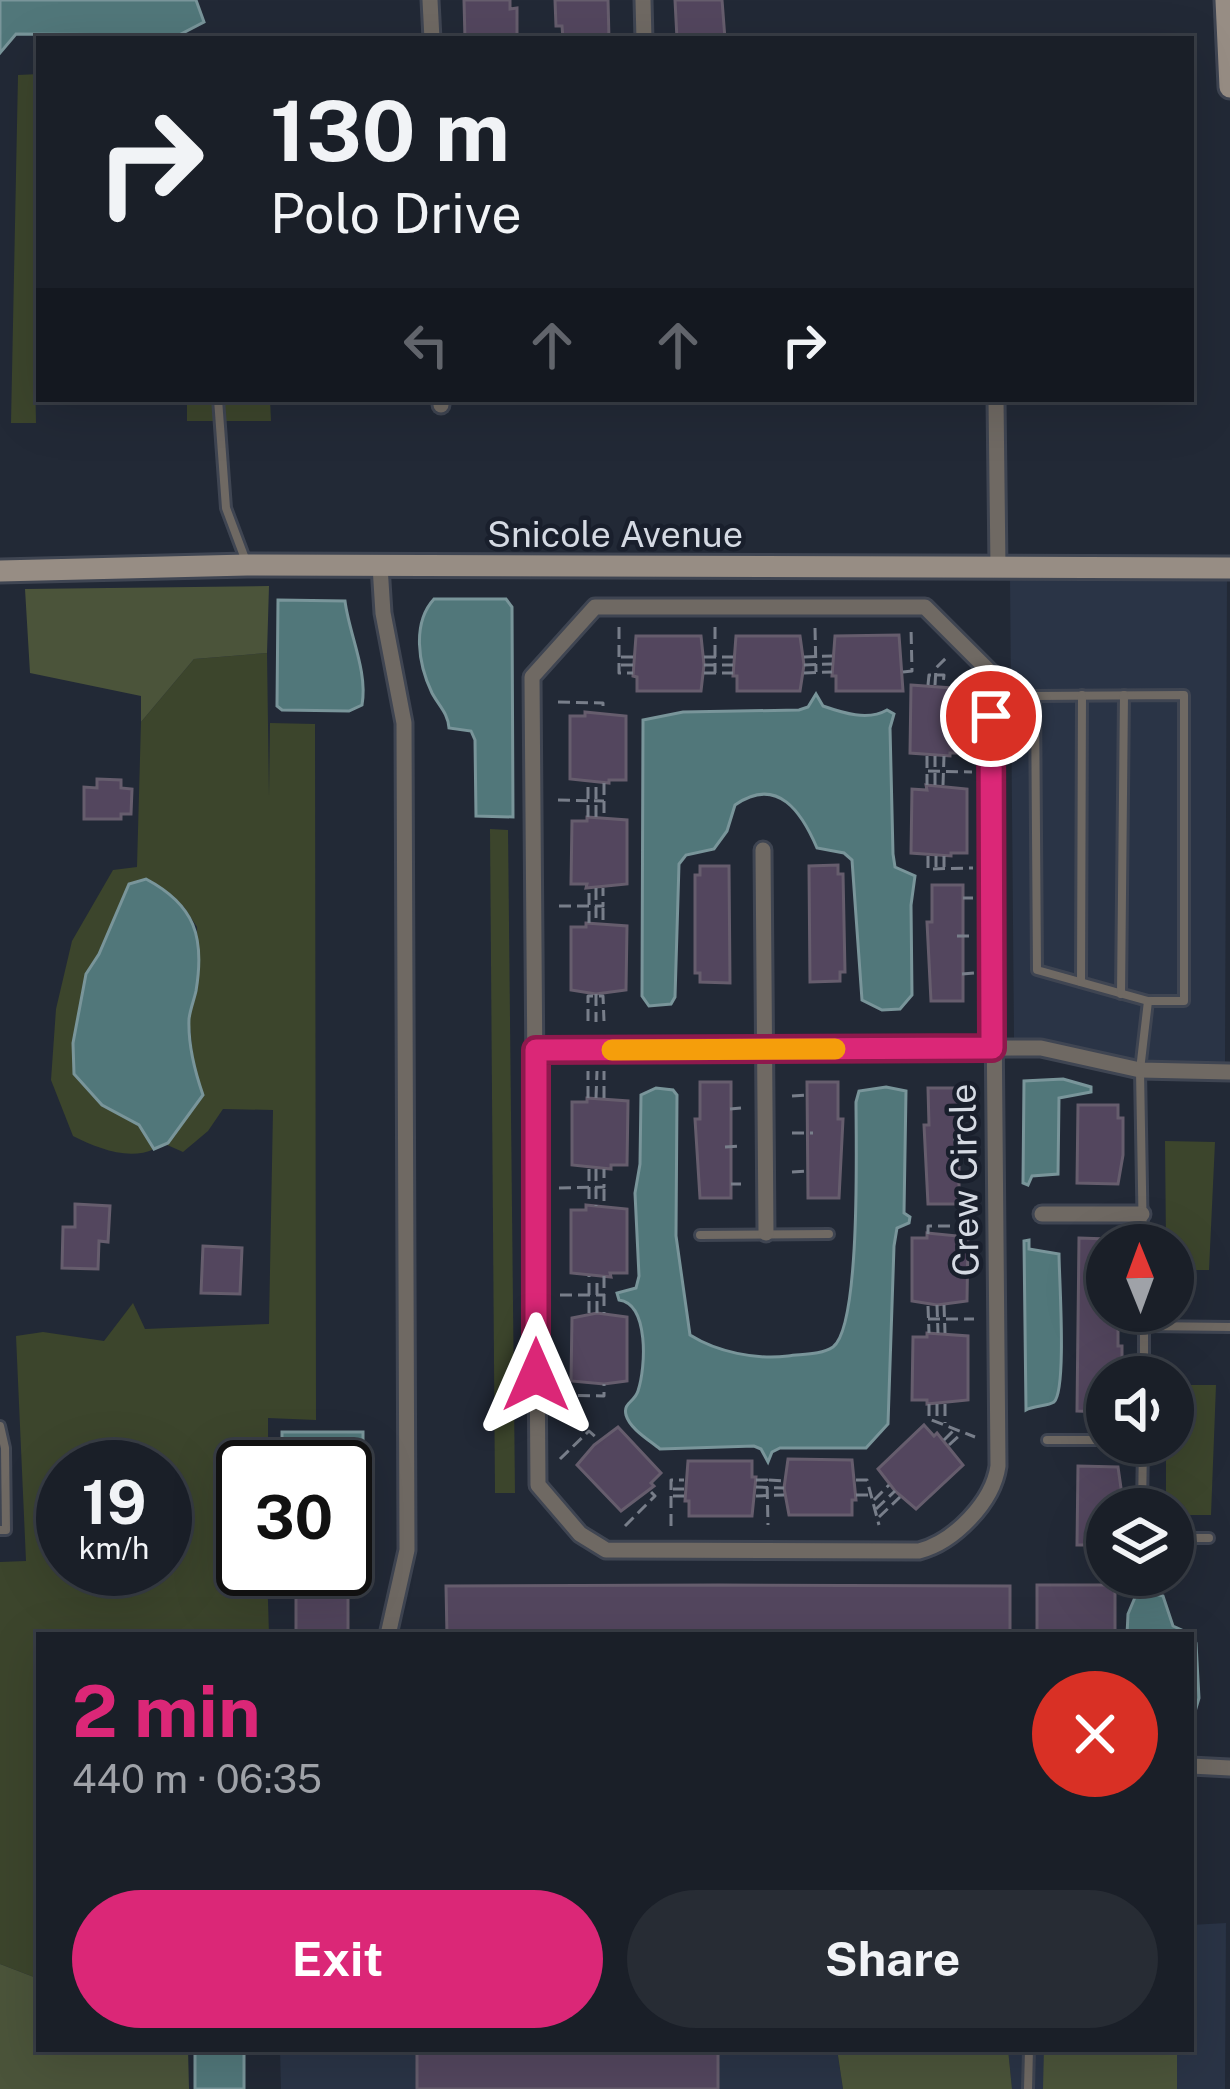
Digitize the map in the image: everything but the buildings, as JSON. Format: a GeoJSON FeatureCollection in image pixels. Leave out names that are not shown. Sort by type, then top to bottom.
{"type":"FeatureCollection","features":[{"type":"Feature","properties":{"kind":"street"},"geometry":{"type":"LineString","coordinates":[[430,0],[431,36]]}},
{"type":"Feature","properties":{"kind":"street"},"geometry":{"type":"LineString","coordinates":[[643,0],[644,36]]}},
{"type":"Feature","properties":{"kind":"street"},"geometry":{"type":"LineString","coordinates":[[1226,0],[1230,87]]}},
{"type":"Feature","properties":{"kind":"street"},"geometry":{"type":"LineString","coordinates":[[996,402],[998,568]]}},
{"type":"Feature","properties":{"kind":"street","name":"Snicole Avenue"},"geometry":{"type":"LineString","coordinates":[[0,571],[248,566],[1230,568]]}},
{"type":"Feature","properties":{"kind":"street"},"geometry":{"type":"LineString","coordinates":[[380,566],[383,613],[404,722],[407,1550],[389,1632]]}},
{"type":"Feature","properties":{"kind":"street","name":"Crew Circle"},"geometry":{"type":"LineString","coordinates":[[925,607],[991,673],[998,1466],[986,1499],[962,1524],[932,1548],[919,1551],[606,1550],[580,1534],[543,1494],[536,1468],[536,1050],[532,677],[595,608],[925,607]]}},
{"type":"Feature","properties":{"kind":"street"},"geometry":{"type":"LineString","coordinates":[[764,850],[766,1233]]}},
{"type":"Feature","properties":{"kind":"street"},"geometry":{"type":"LineString","coordinates":[[536,1050],[1041,1048],[1140,1070],[1230,1072]]}},
{"type":"Feature","properties":{"kind":"street"},"geometry":{"type":"LineString","coordinates":[[1042,1214],[1142,1214]]}},
{"type":"Feature","properties":{"kind":"street"},"geometry":{"type":"LineString","coordinates":[[1194,1766],[1230,1768]]}},
{"type":"Feature","properties":{"kind":"lane"},"geometry":{"type":"LineString","coordinates":[[218,402],[226,508],[248,566]]}},
{"type":"Feature","properties":{"kind":"lane"},"geometry":{"type":"LineString","coordinates":[[1081,982],[1082,695]]}},
{"type":"Feature","properties":{"kind":"lane"},"geometry":{"type":"LineString","coordinates":[[1121,994],[1124,695]]}},
{"type":"Feature","properties":{"kind":"lane"},"geometry":{"type":"LineString","coordinates":[[1124,695],[1184,695],[1184,1001],[1148,1001],[1036,970],[1035,696],[1124,695]]}},
{"type":"Feature","properties":{"kind":"lane"},"geometry":{"type":"LineString","coordinates":[[1142,1224],[1140,1070],[1148,1001]]}},
{"type":"Feature","properties":{"kind":"lane"},"geometry":{"type":"LineString","coordinates":[[700,1235],[829,1234]]}},
{"type":"Feature","properties":{"kind":"lane"},"geometry":{"type":"LineString","coordinates":[[1194,1327],[1230,1327]]}},
{"type":"Feature","properties":{"kind":"lane"},"geometry":{"type":"LineString","coordinates":[[0,1426],[5,1448],[6,1530],[0,1530]]}},
{"type":"Feature","properties":{"kind":"lane"},"geometry":{"type":"LineString","coordinates":[[1047,1439],[1086,1440]]}},
{"type":"Feature","properties":{"kind":"lane"},"geometry":{"type":"LineString","coordinates":[[1194,1538],[1209,1538]]}},
{"type":"Feature","properties":{"kind":"lane"},"geometry":{"type":"LineString","coordinates":[[1028,2089],[1029,2052]]}},
{"type":"Feature","properties":{"kind":"path"},"geometry":{"type":"LineString","coordinates":[[620,628],[619,673],[633,673]]}},
{"type":"Feature","properties":{"kind":"path"},"geometry":{"type":"LineString","coordinates":[[715,628],[715,673]]}},
{"type":"Feature","properties":{"kind":"path"},"geometry":{"type":"LineString","coordinates":[[815,628],[816,672]]}},
{"type":"Feature","properties":{"kind":"path"},"geometry":{"type":"LineString","coordinates":[[903,672],[912,671],[911,628]]}},
{"type":"Feature","properties":{"kind":"path"},"geometry":{"type":"LineString","coordinates":[[932,685],[936,668],[949,655]]}},
{"type":"Feature","properties":{"kind":"path"},"geometry":{"type":"LineString","coordinates":[[804,657],[832,656]]}},
{"type":"Feature","properties":{"kind":"path"},"geometry":{"type":"LineString","coordinates":[[903,656],[912,656]]}},
{"type":"Feature","properties":{"kind":"path"},"geometry":{"type":"LineString","coordinates":[[619,657],[633,657]]}},
{"type":"Feature","properties":{"kind":"path"},"geometry":{"type":"LineString","coordinates":[[704,657],[733,657]]}},
{"type":"Feature","properties":{"kind":"path"},"geometry":{"type":"LineString","coordinates":[[619,664],[633,665]]}},
{"type":"Feature","properties":{"kind":"path"},"geometry":{"type":"LineString","coordinates":[[804,664],[832,664]]}},
{"type":"Feature","properties":{"kind":"path"},"geometry":{"type":"LineString","coordinates":[[903,664],[912,664]]}},
{"type":"Feature","properties":{"kind":"path"},"geometry":{"type":"LineString","coordinates":[[704,665],[733,665]]}},
{"type":"Feature","properties":{"kind":"path"},"geometry":{"type":"LineString","coordinates":[[804,673],[832,672]]}},
{"type":"Feature","properties":{"kind":"path"},"geometry":{"type":"LineString","coordinates":[[704,673],[733,673]]}},
{"type":"Feature","properties":{"kind":"path"},"geometry":{"type":"LineString","coordinates":[[935,675],[944,675],[944,685]]}},
{"type":"Feature","properties":{"kind":"path"},"geometry":{"type":"LineString","coordinates":[[559,702],[603,703],[603,712]]}},
{"type":"Feature","properties":{"kind":"path"},"geometry":{"type":"LineString","coordinates":[[588,712],[592,702]]}},
{"type":"Feature","properties":{"kind":"path"},"geometry":{"type":"LineString","coordinates":[[592,702],[596,712]]}},
{"type":"Feature","properties":{"kind":"path"},"geometry":{"type":"LineString","coordinates":[[928,756],[928,785]]}},
{"type":"Feature","properties":{"kind":"path"},"geometry":{"type":"LineString","coordinates":[[935,756],[935,785]]}},
{"type":"Feature","properties":{"kind":"path"},"geometry":{"type":"LineString","coordinates":[[943,785],[944,756]]}},
{"type":"Feature","properties":{"kind":"path"},"geometry":{"type":"LineString","coordinates":[[928,771],[972,772]]}},
{"type":"Feature","properties":{"kind":"path"},"geometry":{"type":"LineString","coordinates":[[588,783],[588,817]]}},
{"type":"Feature","properties":{"kind":"path"},"geometry":{"type":"LineString","coordinates":[[596,783],[596,817]]}},
{"type":"Feature","properties":{"kind":"path"},"geometry":{"type":"LineString","coordinates":[[604,783],[604,817]]}},
{"type":"Feature","properties":{"kind":"path"},"geometry":{"type":"LineString","coordinates":[[559,800],[604,801]]}},
{"type":"Feature","properties":{"kind":"path"},"geometry":{"type":"LineString","coordinates":[[928,856],[928,868],[973,868]]}},
{"type":"Feature","properties":{"kind":"path"},"geometry":{"type":"LineString","coordinates":[[936,856],[936,868]]}},
{"type":"Feature","properties":{"kind":"path"},"geometry":{"type":"LineString","coordinates":[[944,856],[944,868]]}},
{"type":"Feature","properties":{"kind":"path"},"geometry":{"type":"LineString","coordinates":[[589,888],[589,923]]}},
{"type":"Feature","properties":{"kind":"path"},"geometry":{"type":"LineString","coordinates":[[599,888],[599,923]]}},
{"type":"Feature","properties":{"kind":"path"},"geometry":{"type":"LineString","coordinates":[[962,898],[973,898]]}},
{"type":"Feature","properties":{"kind":"path"},"geometry":{"type":"LineString","coordinates":[[559,906],[599,906]]}},
{"type":"Feature","properties":{"kind":"path"},"geometry":{"type":"LineString","coordinates":[[957,936],[973,936]]}},
{"type":"Feature","properties":{"kind":"path"},"geometry":{"type":"LineString","coordinates":[[962,974],[974,974]]}},
{"type":"Feature","properties":{"kind":"path"},"geometry":{"type":"LineString","coordinates":[[588,1022],[588,996],[596,995],[604,996],[604,1022]]}},
{"type":"Feature","properties":{"kind":"path"},"geometry":{"type":"LineString","coordinates":[[596,995],[596,1022]]}},
{"type":"Feature","properties":{"kind":"path"},"geometry":{"type":"LineString","coordinates":[[589,1071],[589,1098]]}},
{"type":"Feature","properties":{"kind":"path"},"geometry":{"type":"LineString","coordinates":[[596,1098],[597,1071]]}},
{"type":"Feature","properties":{"kind":"path"},"geometry":{"type":"LineString","coordinates":[[604,1071],[604,1098]]}},
{"type":"Feature","properties":{"kind":"path"},"geometry":{"type":"LineString","coordinates":[[792,1096],[807,1095]]}},
{"type":"Feature","properties":{"kind":"path"},"geometry":{"type":"LineString","coordinates":[[959,1101],[973,1101]]}},
{"type":"Feature","properties":{"kind":"path"},"geometry":{"type":"LineString","coordinates":[[730,1109],[741,1108]]}},
{"type":"Feature","properties":{"kind":"path"},"geometry":{"type":"LineString","coordinates":[[792,1133],[813,1133]]}},
{"type":"Feature","properties":{"kind":"path"},"geometry":{"type":"LineString","coordinates":[[953,1140],[973,1140]]}},
{"type":"Feature","properties":{"kind":"path"},"geometry":{"type":"LineString","coordinates":[[725,1147],[741,1146]]}},
{"type":"Feature","properties":{"kind":"path"},"geometry":{"type":"LineString","coordinates":[[596,1168],[600,1187]]}},
{"type":"Feature","properties":{"kind":"path"},"geometry":{"type":"LineString","coordinates":[[589,1169],[596,1206],[604,1169]]}},
{"type":"Feature","properties":{"kind":"path"},"geometry":{"type":"LineString","coordinates":[[792,1172],[808,1171]]}},
{"type":"Feature","properties":{"kind":"path"},"geometry":{"type":"LineString","coordinates":[[959,1177],[973,1177]]}},
{"type":"Feature","properties":{"kind":"path"},"geometry":{"type":"LineString","coordinates":[[731,1184],[741,1184]]}},
{"type":"Feature","properties":{"kind":"path"},"geometry":{"type":"LineString","coordinates":[[560,1188],[600,1187]]}},
{"type":"Feature","properties":{"kind":"path"},"geometry":{"type":"LineString","coordinates":[[928,1234],[928,1226],[974,1226]]}},
{"type":"Feature","properties":{"kind":"path"},"geometry":{"type":"LineString","coordinates":[[935,1234],[936,1226]]}},
{"type":"Feature","properties":{"kind":"path"},"geometry":{"type":"LineString","coordinates":[[944,1226],[944,1234]]}},
{"type":"Feature","properties":{"kind":"path"},"geometry":{"type":"LineString","coordinates":[[589,1313],[590,1276]]}},
{"type":"Feature","properties":{"kind":"path"},"geometry":{"type":"LineString","coordinates":[[597,1313],[601,1276],[604,1313]]}},
{"type":"Feature","properties":{"kind":"path"},"geometry":{"type":"LineString","coordinates":[[560,1295],[604,1295]]}},
{"type":"Feature","properties":{"kind":"path"},"geometry":{"type":"LineString","coordinates":[[938,1333],[944,1304]]}},
{"type":"Feature","properties":{"kind":"path"},"geometry":{"type":"LineString","coordinates":[[937,1305],[945,1333]]}},
{"type":"Feature","properties":{"kind":"path"},"geometry":{"type":"LineString","coordinates":[[928,1306],[929,1333]]}},
{"type":"Feature","properties":{"kind":"path"},"geometry":{"type":"LineString","coordinates":[[928,1319],[974,1318]]}},
{"type":"Feature","properties":{"kind":"path"},"geometry":{"type":"LineString","coordinates":[[589,1396],[590,1384]]}},
{"type":"Feature","properties":{"kind":"path"},"geometry":{"type":"LineString","coordinates":[[597,1384],[597,1396]]}},
{"type":"Feature","properties":{"kind":"path"},"geometry":{"type":"LineString","coordinates":[[560,1395],[604,1396],[604,1384]]}},
{"type":"Feature","properties":{"kind":"path"},"geometry":{"type":"LineString","coordinates":[[929,1404],[929,1419],[975,1437]]}},
{"type":"Feature","properties":{"kind":"path"},"geometry":{"type":"LineString","coordinates":[[937,1404],[938,1422]]}},
{"type":"Feature","properties":{"kind":"path"},"geometry":{"type":"LineString","coordinates":[[939,1435],[946,1426],[945,1404]]}},
{"type":"Feature","properties":{"kind":"path"},"geometry":{"type":"LineString","coordinates":[[944,1440],[955,1429]]}},
{"type":"Feature","properties":{"kind":"path"},"geometry":{"type":"LineString","coordinates":[[560,1459],[590,1431],[599,1440]]}},
{"type":"Feature","properties":{"kind":"path"},"geometry":{"type":"LineString","coordinates":[[950,1445],[963,1432]]}},
{"type":"Feature","properties":{"kind":"path"},"geometry":{"type":"LineString","coordinates":[[584,1436],[594,1445]]}},
{"type":"Feature","properties":{"kind":"path"},"geometry":{"type":"LineString","coordinates":[[579,1441],[588,1450]]}},
{"type":"Feature","properties":{"kind":"path"},"geometry":{"type":"LineString","coordinates":[[671,1526],[671,1480],[684,1480]]}},
{"type":"Feature","properties":{"kind":"path"},"geometry":{"type":"LineString","coordinates":[[756,1480],[784,1480]]}},
{"type":"Feature","properties":{"kind":"path"},"geometry":{"type":"LineString","coordinates":[[767,1480],[768,1525]]}},
{"type":"Feature","properties":{"kind":"path"},"geometry":{"type":"LineString","coordinates":[[856,1480],[867,1480],[878,1521],[900,1497]]}},
{"type":"Feature","properties":{"kind":"path"},"geometry":{"type":"LineString","coordinates":[[856,1492],[871,1495],[889,1485]]}},
{"type":"Feature","properties":{"kind":"path"},"geometry":{"type":"LineString","coordinates":[[756,1487],[784,1488]]}},
{"type":"Feature","properties":{"kind":"path"},"geometry":{"type":"LineString","coordinates":[[671,1489],[684,1489]]}},
{"type":"Feature","properties":{"kind":"path"},"geometry":{"type":"LineString","coordinates":[[875,1510],[895,1491]]}},
{"type":"Feature","properties":{"kind":"path"},"geometry":{"type":"LineString","coordinates":[[626,1526],[655,1496],[647,1492]]}},
{"type":"Feature","properties":{"kind":"path"},"geometry":{"type":"LineString","coordinates":[[671,1496],[685,1496]]}},
{"type":"Feature","properties":{"kind":"path"},"geometry":{"type":"LineString","coordinates":[[756,1496],[784,1496]]}},
{"type":"Feature","properties":{"kind":"path"},"geometry":{"type":"LineString","coordinates":[[638,1500],[644,1507]]}},
{"type":"Feature","properties":{"kind":"shaded area"},"geometry":{"type":"Polygon","coordinates":[[[0,0],[196,0],[204,22],[179,35],[16,34],[0,53],[0,0]]]}},
{"type":"Feature","properties":{"kind":"shaded area"},"geometry":{"type":"Polygon","coordinates":[[[36,74],[36,423],[11,423],[18,75],[36,74]]]}},
{"type":"Feature","properties":{"kind":"shaded area"},"geometry":{"type":"Polygon","coordinates":[[[187,402],[270,402],[271,421],[187,421],[187,402]]]}},
{"type":"Feature","properties":{"kind":"shaded area"},"geometry":{"type":"Polygon","coordinates":[[[1227,578],[1225,1062],[1141,1061],[1042,1038],[1014,1038],[1010,579],[1227,578]]]}},
{"type":"Feature","properties":{"kind":"shaded area"},"geometry":{"type":"Polygon","coordinates":[[[269,586],[267,653],[194,659],[141,722],[141,696],[30,673],[25,589],[269,586]]]}},
{"type":"Feature","properties":{"kind":"shaded area"},"geometry":{"type":"Polygon","coordinates":[[[434,599],[506,599],[512,607],[513,817],[476,816],[475,740],[471,731],[449,728],[427,682],[420,632],[434,599]]]}},
{"type":"Feature","properties":{"kind":"shaded area"},"geometry":{"type":"Polygon","coordinates":[[[278,600],[345,601],[360,666],[362,705],[349,711],[282,710],[277,706],[278,600]]]}},
{"type":"Feature","properties":{"kind":"shaded area"},"geometry":{"type":"Polygon","coordinates":[[[267,653],[269,796],[270,723],[315,724],[316,1420],[268,1418],[268,1440],[216,1440],[216,1596],[268,1596],[269,1632],[36,1632],[36,1978],[0,1964],[0,1562],[26,1561],[16,1336],[43,1332],[104,1341],[133,1303],[145,1329],[269,1324],[273,1110],[223,1109],[208,1131],[183,1152],[165,1144],[203,1095],[195,1074],[189,1018],[198,969],[197,927],[184,907],[159,886],[129,884],[86,973],[102,1105],[139,1125],[154,1149],[124,1153],[73,1136],[51,1080],[56,1009],[72,941],[113,870],[137,867],[141,722],[194,659],[267,653]]]}},
{"type":"Feature","properties":{"kind":"shaded area"},"geometry":{"type":"Polygon","coordinates":[[[816,694],[823,706],[839,711],[864,715],[887,710],[894,714],[890,728],[893,854],[895,867],[915,876],[912,995],[900,1009],[882,1010],[862,1000],[852,860],[844,853],[817,848],[796,811],[776,796],[764,794],[735,805],[727,831],[714,849],[686,855],[679,864],[675,997],[671,1004],[649,1006],[642,996],[643,720],[683,712],[799,710],[808,707],[816,694]]]}},
{"type":"Feature","properties":{"kind":"shaded area"},"geometry":{"type":"Polygon","coordinates":[[[490,829],[508,830],[515,1493],[495,1493],[490,829]]]}},
{"type":"Feature","properties":{"kind":"shaded area"},"geometry":{"type":"Polygon","coordinates":[[[146,879],[186,912],[199,954],[189,1028],[203,1095],[168,1143],[154,1149],[139,1125],[102,1105],[74,1074],[73,1043],[86,974],[129,884],[146,879]]]}},
{"type":"Feature","properties":{"kind":"shaded area"},"geometry":{"type":"Polygon","coordinates":[[[1063,1079],[1091,1087],[1091,1092],[1059,1098],[1058,1174],[1032,1176],[1028,1185],[1023,1183],[1024,1081],[1063,1079]]]}},
{"type":"Feature","properties":{"kind":"shaded area"},"geometry":{"type":"Polygon","coordinates":[[[886,1087],[906,1091],[904,1213],[910,1217],[909,1223],[897,1228],[894,1246],[888,1424],[866,1448],[780,1448],[768,1462],[754,1446],[660,1449],[626,1415],[641,1380],[643,1338],[636,1313],[617,1293],[636,1288],[639,1276],[635,1193],[641,1095],[656,1088],[677,1095],[676,1236],[690,1335],[724,1350],[776,1357],[828,1350],[842,1332],[853,1271],[856,1102],[859,1091],[886,1087]]]}},
{"type":"Feature","properties":{"kind":"shaded area"},"geometry":{"type":"Polygon","coordinates":[[[1165,1141],[1215,1142],[1209,1270],[1194,1270],[1194,1224],[1166,1224],[1165,1141]]]}},
{"type":"Feature","properties":{"kind":"shaded area"},"geometry":{"type":"Polygon","coordinates":[[[1029,1240],[1029,1249],[1059,1254],[1061,1356],[1054,1402],[1026,1410],[1024,1241],[1029,1240]]]}},
{"type":"Feature","properties":{"kind":"shaded area"},"geometry":{"type":"Polygon","coordinates":[[[1194,1385],[1216,1385],[1211,1515],[1194,1515],[1194,1488],[1166,1488],[1166,1464],[1194,1464],[1194,1385]]]}},
{"type":"Feature","properties":{"kind":"shaded area"},"geometry":{"type":"Polygon","coordinates":[[[282,1432],[363,1432],[363,1440],[282,1440],[282,1432]]]}},
{"type":"Feature","properties":{"kind":"shaded area"},"geometry":{"type":"Polygon","coordinates":[[[1136,1596],[1163,1596],[1173,1626],[1186,1632],[1127,1632],[1136,1596]]]}},
{"type":"Feature","properties":{"kind":"shaded area"},"geometry":{"type":"Polygon","coordinates":[[[1194,1638],[1199,1698],[1194,1715],[1194,1638]]]}},
{"type":"Feature","properties":{"kind":"shaded area"},"geometry":{"type":"Polygon","coordinates":[[[1226,1923],[1225,2089],[1012,2089],[1008,2052],[1194,2052],[1194,1925],[1226,1923]]]}},
{"type":"Feature","properties":{"kind":"shaded area"},"geometry":{"type":"Polygon","coordinates":[[[0,1964],[36,1978],[36,2052],[188,2052],[189,2089],[0,2089],[0,1964]]]}},
{"type":"Feature","properties":{"kind":"shaded area"},"geometry":{"type":"Polygon","coordinates":[[[195,2052],[244,2052],[244,2089],[195,2089],[195,2052]]]}},
{"type":"Feature","properties":{"kind":"shaded area"},"geometry":{"type":"Polygon","coordinates":[[[280,2052],[837,2052],[843,2089],[281,2089],[280,2052]]]}},
{"type":"Feature","properties":{"kind":"shaded area"},"geometry":{"type":"Polygon","coordinates":[[[837,2052],[1008,2052],[1012,2089],[843,2089],[837,2052]]]}},
{"type":"Feature","properties":{"kind":"shaded area"},"geometry":{"type":"Polygon","coordinates":[[[1044,2052],[1177,2052],[1177,2089],[1043,2089],[1044,2052]]]}},
{"type":"Feature","properties":{"kind":"slow traffic"},"geometry":{"type":"LineString","coordinates":[[612,1050],[835,1049]]}},
{"type":"Feature","properties":{"kind":"route"},"geometry":{"type":"LineString","coordinates":[[536,1375],[536,1050],[992,1048],[991,716]]}}]}
